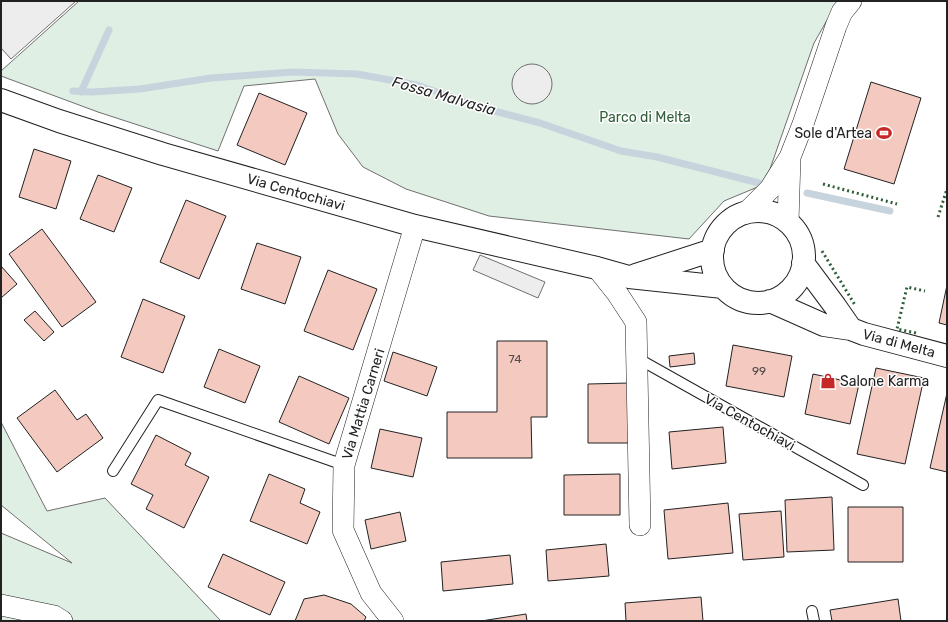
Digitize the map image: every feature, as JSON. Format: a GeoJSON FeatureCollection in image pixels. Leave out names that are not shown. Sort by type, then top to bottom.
{"type":"FeatureCollection","features":[{"type":"Feature","properties":{"kind":"street"},"geometry":{"type":"LineString","coordinates":[[746,213],[770,188],[790,157],[803,124],[836,26],[842,12],[851,1]]}},
{"type":"Feature","properties":{"kind":"street","name":"Via Centochiavi"},"geometry":{"type":"LineString","coordinates":[[1,100],[59,121],[162,154],[415,226],[597,268],[629,277],[723,287]]}},
{"type":"Feature","properties":{"kind":"street"},"geometry":{"type":"LineString","coordinates":[[788,222],[790,157]]}},
{"type":"Feature","properties":{"kind":"street","name":"Via di Melta"},"geometry":{"type":"LineString","coordinates":[[759,211],[771,213],[784,218],[788,222],[800,238],[804,250],[803,263],[799,277],[792,287],[782,296],[770,301],[758,303],[733,295],[723,287],[714,270],[713,250],[717,237],[724,226],[734,218],[746,213],[759,211]]}},
{"type":"Feature","properties":{"kind":"street","name":"Via Mattia Carneri"},"geometry":{"type":"LineString","coordinates":[[393,621],[371,593],[343,530],[344,465],[415,226]]}},
{"type":"Feature","properties":{"kind":"street"},"geometry":{"type":"LineString","coordinates":[[629,277],[713,250]]}},
{"type":"Feature","properties":{"kind":"street","name":"Via di Melta"},"geometry":{"type":"LineString","coordinates":[[803,263],[851,329]]}},
{"type":"Feature","properties":{"kind":"street"},"geometry":{"type":"LineString","coordinates":[[597,268],[636,322],[640,525]]}},
{"type":"Feature","properties":{"kind":"street","name":"Via di Melta"},"geometry":{"type":"LineString","coordinates":[[770,301],[824,325],[851,329],[870,336],[947,356]]}},
{"type":"Feature","properties":{"kind":"street"},"geometry":{"type":"LineString","coordinates":[[1,605],[54,616],[62,621]]}},
{"type":"Feature","properties":{"kind":"lane","name":"Via Centochiavi"},"geometry":{"type":"LineString","coordinates":[[637,358],[863,485]]}},
{"type":"Feature","properties":{"kind":"lane"},"geometry":{"type":"LineString","coordinates":[[113,471],[158,400],[344,465]]}},
{"type":"Feature","properties":{"kind":"green space","name":"Parco di Melta"},"geometry":{"type":"Polygon","coordinates":[[[79,1],[838,1],[814,43],[770,169],[760,186],[724,201],[689,239],[489,216],[406,189],[363,167],[338,134],[315,79],[244,86],[218,151],[98,112],[1,76],[1,71],[79,1]]]}},
{"type":"Feature","properties":{"kind":"green space"},"geometry":{"type":"Polygon","coordinates":[[[1,422],[47,511],[105,498],[221,621],[1,621],[1,533],[72,563],[1,505],[1,422]]]}},
{"type":"Feature","properties":{"kind":"shaded area"},"geometry":{"type":"Polygon","coordinates":[[[1,1],[76,1],[11,59],[1,48],[1,1]]]}},
{"type":"Feature","properties":{"kind":"shaded area"},"geometry":{"type":"Polygon","coordinates":[[[532,64],[540,66],[546,70],[550,76],[552,84],[550,92],[546,98],[540,102],[532,104],[524,102],[518,98],[514,92],[512,84],[514,76],[518,70],[524,66],[532,64]]]}},
{"type":"Feature","properties":{"kind":"shaded area"},"geometry":{"type":"Polygon","coordinates":[[[480,255],[545,282],[538,298],[473,270],[480,255]]]}},
{"type":"Feature","properties":{"kind":"building"},"geometry":{"type":"Polygon","coordinates":[[[871,82],[921,98],[894,184],[844,169],[871,82]]]}},
{"type":"Feature","properties":{"kind":"building"},"geometry":{"type":"Polygon","coordinates":[[[259,93],[307,113],[285,165],[237,145],[259,93]]]}},
{"type":"Feature","properties":{"kind":"building"},"geometry":{"type":"Polygon","coordinates":[[[34,149],[71,161],[56,209],[19,197],[34,149]]]}},
{"type":"Feature","properties":{"kind":"building"},"geometry":{"type":"Polygon","coordinates":[[[98,175],[132,188],[114,232],[80,219],[98,175]]]}},
{"type":"Feature","properties":{"kind":"building"},"geometry":{"type":"Polygon","coordinates":[[[186,200],[226,216],[199,279],[160,262],[186,200]]]}},
{"type":"Feature","properties":{"kind":"building"},"geometry":{"type":"Polygon","coordinates":[[[42,229],[96,302],[62,327],[9,254],[42,229]]]}},
{"type":"Feature","properties":{"kind":"building"},"geometry":{"type":"Polygon","coordinates":[[[257,243],[301,257],[285,304],[241,289],[257,243]]]}},
{"type":"Feature","properties":{"kind":"building"},"geometry":{"type":"Polygon","coordinates":[[[1,266],[17,284],[1,298],[1,266]]]}},
{"type":"Feature","properties":{"kind":"building"},"geometry":{"type":"Polygon","coordinates":[[[328,270],[377,289],[353,350],[304,331],[328,270]]]}},
{"type":"Feature","properties":{"kind":"building"},"geometry":{"type":"Polygon","coordinates":[[[947,285],[947,325],[939,323],[947,285]]]}},
{"type":"Feature","properties":{"kind":"building"},"geometry":{"type":"Polygon","coordinates":[[[143,299],[185,316],[163,373],[121,357],[143,299]]]}},
{"type":"Feature","properties":{"kind":"building"},"geometry":{"type":"Polygon","coordinates":[[[35,311],[54,332],[44,341],[24,320],[35,311]]]}},
{"type":"Feature","properties":{"kind":"building"},"geometry":{"type":"Polygon","coordinates":[[[497,341],[547,341],[547,417],[531,417],[532,458],[447,458],[447,412],[497,412],[497,341]]]}},
{"type":"Feature","properties":{"kind":"building"},"geometry":{"type":"Polygon","coordinates":[[[733,345],[792,356],[784,397],[726,386],[733,345]]]}},
{"type":"Feature","properties":{"kind":"building"},"geometry":{"type":"Polygon","coordinates":[[[219,349],[260,366],[245,403],[204,387],[219,349]]]}},
{"type":"Feature","properties":{"kind":"building"},"geometry":{"type":"Polygon","coordinates":[[[393,352],[437,367],[427,396],[384,381],[393,352]]]}},
{"type":"Feature","properties":{"kind":"building"},"geometry":{"type":"Polygon","coordinates":[[[694,353],[695,364],[670,367],[669,356],[694,353]]]}},
{"type":"Feature","properties":{"kind":"building"},"geometry":{"type":"Polygon","coordinates":[[[876,368],[924,378],[905,464],[857,454],[876,368]]]}},
{"type":"Feature","properties":{"kind":"building"},"geometry":{"type":"Polygon","coordinates":[[[813,374],[859,384],[850,424],[805,414],[813,374]]]}},
{"type":"Feature","properties":{"kind":"building"},"geometry":{"type":"Polygon","coordinates":[[[299,376],[349,398],[329,444],[279,422],[299,376]]]}},
{"type":"Feature","properties":{"kind":"building"},"geometry":{"type":"Polygon","coordinates":[[[629,383],[630,443],[588,443],[588,384],[629,383]]]}},
{"type":"Feature","properties":{"kind":"building"},"geometry":{"type":"Polygon","coordinates":[[[55,390],[77,420],[86,414],[103,438],[57,472],[17,418],[55,390]]]}},
{"type":"Feature","properties":{"kind":"building"},"geometry":{"type":"Polygon","coordinates":[[[947,393],[947,472],[930,468],[947,393]]]}},
{"type":"Feature","properties":{"kind":"building"},"geometry":{"type":"Polygon","coordinates":[[[723,427],[726,463],[672,469],[669,432],[723,427]]]}},
{"type":"Feature","properties":{"kind":"building"},"geometry":{"type":"Polygon","coordinates":[[[380,429],[422,438],[413,477],[371,468],[380,429]]]}},
{"type":"Feature","properties":{"kind":"building"},"geometry":{"type":"Polygon","coordinates":[[[156,435],[191,453],[185,465],[209,477],[184,528],[146,509],[153,495],[131,484],[156,435]]]}},
{"type":"Feature","properties":{"kind":"building"},"geometry":{"type":"Polygon","coordinates":[[[269,474],[305,489],[300,503],[320,512],[307,544],[250,521],[269,474]]]}},
{"type":"Feature","properties":{"kind":"building"},"geometry":{"type":"Polygon","coordinates":[[[620,474],[620,515],[564,515],[564,475],[620,474]]]}},
{"type":"Feature","properties":{"kind":"building"},"geometry":{"type":"Polygon","coordinates":[[[832,497],[834,550],[787,552],[785,500],[832,497]]]}},
{"type":"Feature","properties":{"kind":"building"},"geometry":{"type":"Polygon","coordinates":[[[728,503],[733,553],[668,559],[664,510],[728,503]]]}},
{"type":"Feature","properties":{"kind":"building"},"geometry":{"type":"Polygon","coordinates":[[[848,507],[903,507],[903,562],[848,562],[848,507]]]}},
{"type":"Feature","properties":{"kind":"building"},"geometry":{"type":"Polygon","coordinates":[[[781,511],[784,557],[743,560],[739,514],[781,511]]]}},
{"type":"Feature","properties":{"kind":"building"},"geometry":{"type":"Polygon","coordinates":[[[400,512],[406,541],[371,549],[365,520],[400,512]]]}},
{"type":"Feature","properties":{"kind":"building"},"geometry":{"type":"Polygon","coordinates":[[[606,544],[609,576],[548,581],[546,550],[606,544]]]}},
{"type":"Feature","properties":{"kind":"building"},"geometry":{"type":"Polygon","coordinates":[[[223,554],[285,582],[270,615],[208,587],[223,554]]]}},
{"type":"Feature","properties":{"kind":"building"},"geometry":{"type":"Polygon","coordinates":[[[510,555],[513,584],[443,591],[441,562],[510,555]]]}},
{"type":"Feature","properties":{"kind":"building"},"geometry":{"type":"Polygon","coordinates":[[[324,595],[351,604],[366,617],[364,621],[295,621],[304,599],[324,595]]]}},
{"type":"Feature","properties":{"kind":"building"},"geometry":{"type":"Polygon","coordinates":[[[701,597],[703,621],[626,621],[625,603],[701,597]]]}},
{"type":"Feature","properties":{"kind":"building"},"geometry":{"type":"Polygon","coordinates":[[[898,599],[901,621],[832,621],[830,610],[898,599]]]}},
{"type":"Feature","properties":{"kind":"building"},"geometry":{"type":"Polygon","coordinates":[[[526,614],[527,621],[481,621],[526,614]]]}},
{"type":"Feature","properties":{"kind":"waterway"},"geometry":{"type":"LineString","coordinates":[[81,92],[109,30]]}},
{"type":"Feature","properties":{"kind":"waterway","name":"Fossa Malvasia"},"geometry":{"type":"LineString","coordinates":[[73,91],[92,92],[140,89],[211,78],[293,72],[357,74],[417,85],[479,107],[540,123],[621,151],[657,157],[759,183]]}},
{"type":"Feature","properties":{"kind":"waterway","name":"Fossa Malvasia"},"geometry":{"type":"LineString","coordinates":[[807,193],[890,211]]}},
{"type":"Feature","properties":{"kind":"hedge"},"geometry":{"type":"LineString","coordinates":[[823,184],[897,204]]}},
{"type":"Feature","properties":{"kind":"hedge"},"geometry":{"type":"LineString","coordinates":[[938,217],[947,189]]}},
{"type":"Feature","properties":{"kind":"hedge"},"geometry":{"type":"LineString","coordinates":[[822,251],[855,305]]}},
{"type":"Feature","properties":{"kind":"hedge"},"geometry":{"type":"LineString","coordinates":[[916,333],[897,329],[907,287],[925,291]]}},
{"type":"Feature","properties":{"kind":"place","name":"Sole d'Artea"},"geometry":{"type":"Point","coordinates":[884,133]}},
{"type":"Feature","properties":{"kind":"place","name":"Salone Karma"},"geometry":{"type":"Point","coordinates":[828,381]}}]}
